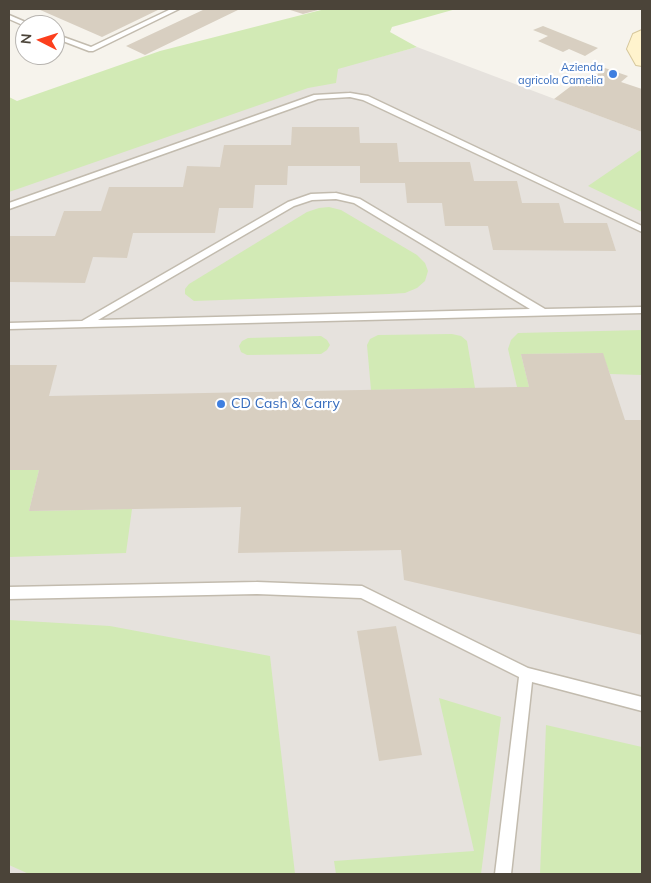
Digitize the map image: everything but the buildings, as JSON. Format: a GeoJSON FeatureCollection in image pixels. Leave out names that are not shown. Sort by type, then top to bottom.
{"type":"FeatureCollection","features":[{"type":"Feature","properties":{"kind":"street"},"geometry":{"type":"LineString","coordinates":[[642,35],[639,37],[635,49],[642,61]]}},
{"type":"Feature","properties":{"kind":"lane"},"geometry":{"type":"LineString","coordinates":[[65,40],[90,50],[176,9]]}},
{"type":"Feature","properties":{"kind":"lane"},"geometry":{"type":"LineString","coordinates":[[9,206],[318,97],[350,95],[364,98],[642,229]]}},
{"type":"Feature","properties":{"kind":"lane"},"geometry":{"type":"LineString","coordinates":[[85,324],[291,204],[311,197],[336,196],[358,201],[542,312]]}},
{"type":"Feature","properties":{"kind":"lane"},"geometry":{"type":"LineString","coordinates":[[9,326],[642,310]]}},
{"type":"Feature","properties":{"kind":"lane"},"geometry":{"type":"LineString","coordinates":[[9,593],[257,588],[362,592],[526,674],[642,704]]}},
{"type":"Feature","properties":{"kind":"lane"},"geometry":{"type":"LineString","coordinates":[[503,874],[526,674]]}},
{"type":"Feature","properties":{"kind":"shaded area"},"geometry":{"type":"Polygon","coordinates":[[[417,47],[642,132],[642,874],[9,874],[9,168],[155,117],[417,47]]]}},
{"type":"Feature","properties":{"kind":"green space"},"geometry":{"type":"Polygon","coordinates":[[[325,9],[456,9],[392,27],[390,32],[417,47],[338,69],[336,83],[308,88],[9,192],[9,97],[17,101],[160,51],[325,9]]]}},
{"type":"Feature","properties":{"kind":"green space"},"geometry":{"type":"Polygon","coordinates":[[[642,149],[642,212],[588,186],[642,149]]]}},
{"type":"Feature","properties":{"kind":"green space"},"geometry":{"type":"Polygon","coordinates":[[[329,207],[341,210],[417,255],[425,263],[428,271],[425,281],[417,288],[405,293],[389,294],[194,301],[185,294],[185,289],[189,284],[307,212],[329,207]]]}},
{"type":"Feature","properties":{"kind":"green space"},"geometry":{"type":"Polygon","coordinates":[[[642,330],[642,375],[610,374],[602,353],[521,354],[529,387],[517,387],[508,349],[511,340],[518,333],[642,330]]]}},
{"type":"Feature","properties":{"kind":"green space"},"geometry":{"type":"Polygon","coordinates":[[[452,334],[461,336],[467,341],[475,388],[371,390],[367,345],[370,339],[378,335],[452,334]]]}},
{"type":"Feature","properties":{"kind":"green space"},"geometry":{"type":"Polygon","coordinates":[[[321,336],[330,345],[321,354],[247,355],[241,352],[239,346],[242,341],[248,338],[321,336]]]}},
{"type":"Feature","properties":{"kind":"green space"},"geometry":{"type":"Polygon","coordinates":[[[9,470],[39,470],[29,511],[132,509],[126,553],[9,557],[9,470]]]}},
{"type":"Feature","properties":{"kind":"green space"},"geometry":{"type":"Polygon","coordinates":[[[9,620],[110,626],[270,656],[295,874],[29,874],[9,865],[9,620]]]}},
{"type":"Feature","properties":{"kind":"green space"},"geometry":{"type":"Polygon","coordinates":[[[439,698],[501,717],[481,874],[336,874],[334,861],[474,851],[439,698]]]}},
{"type":"Feature","properties":{"kind":"green space"},"geometry":{"type":"Polygon","coordinates":[[[546,725],[642,747],[642,874],[540,874],[546,725]]]}},
{"type":"Feature","properties":{"kind":"place","name":"Azienda agricola Camelia"},"geometry":{"type":"Point","coordinates":[613,74]}},
{"type":"Feature","properties":{"kind":"place","name":"CD Cash & Carry"},"geometry":{"type":"Point","coordinates":[221,404]}}]}
